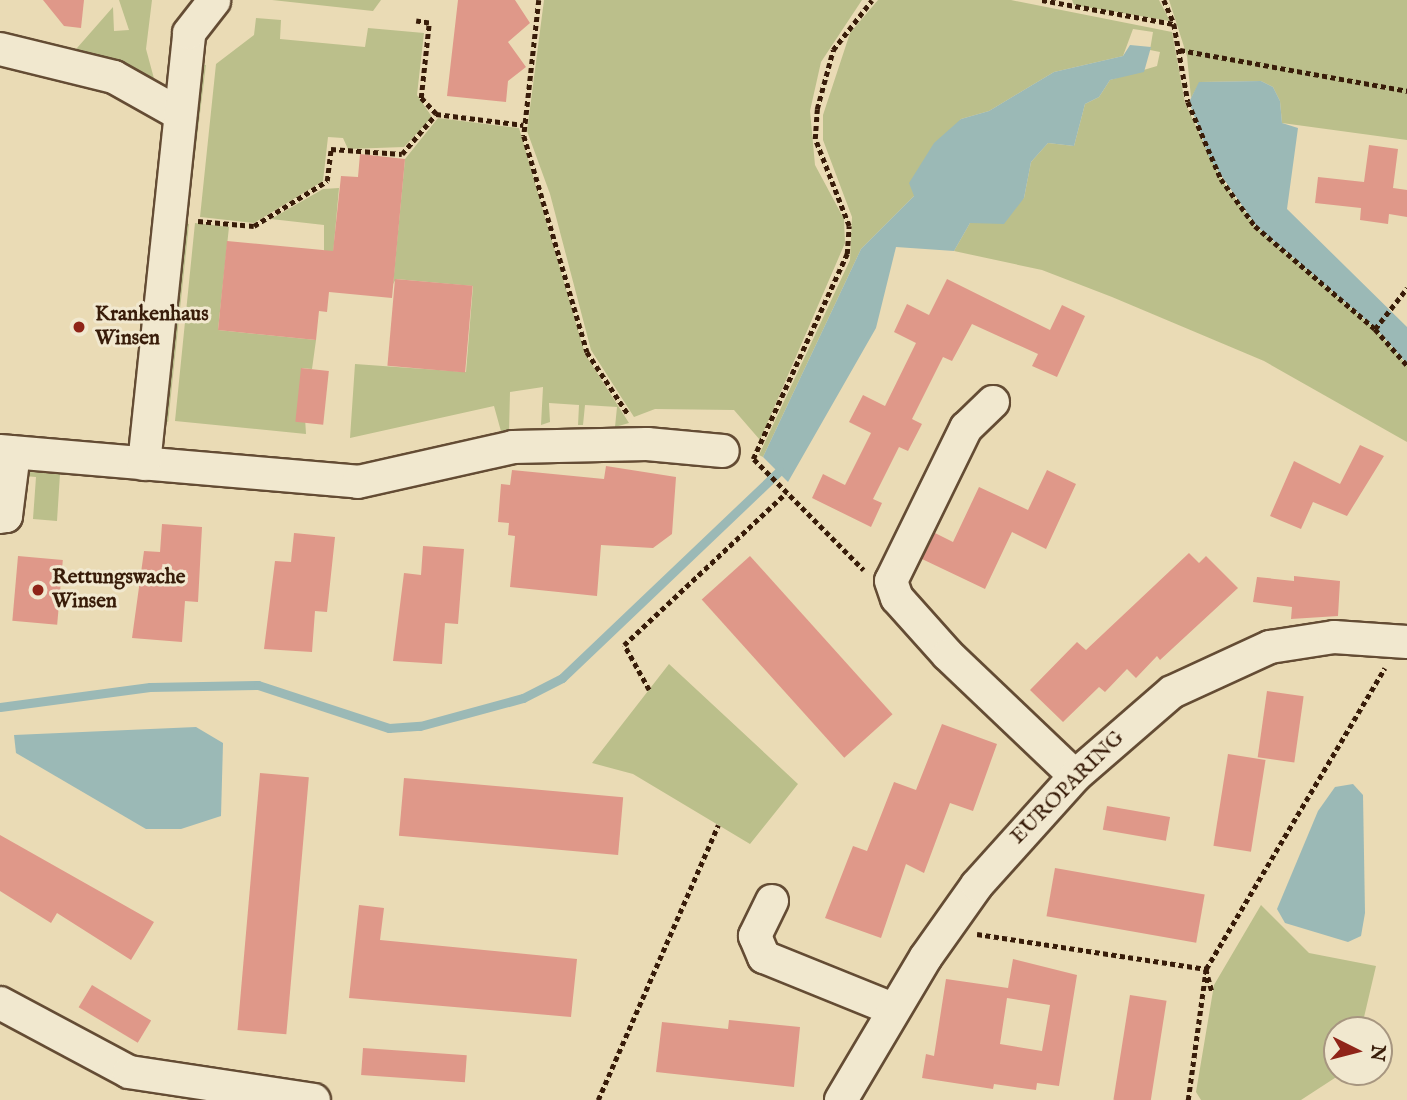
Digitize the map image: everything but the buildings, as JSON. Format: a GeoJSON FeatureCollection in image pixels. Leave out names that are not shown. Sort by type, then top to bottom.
{"type":"FeatureCollection","features":[{"type":"Feature","properties":{"kind":"street"},"geometry":{"type":"LineString","coordinates":[[144,464],[189,33],[214,1]]}},
{"type":"Feature","properties":{"kind":"street"},"geometry":{"type":"LineString","coordinates":[[0,49],[114,78],[180,114]]}},
{"type":"Feature","properties":{"kind":"street"},"geometry":{"type":"LineString","coordinates":[[993,402],[966,428],[891,582],[897,598],[948,655],[1075,776]]}},
{"type":"Feature","properties":{"kind":"street"},"geometry":{"type":"LineString","coordinates":[[0,517],[6,516],[7,452],[358,482],[513,447],[647,444],[723,451]]}},
{"type":"Feature","properties":{"kind":"street","name":"EUROPARING"},"geometry":{"type":"LineString","coordinates":[[841,1100],[893,1009],[977,885],[1075,776],[1172,692],[1220,667],[1270,647],[1334,636],[1404,641]]}},
{"type":"Feature","properties":{"kind":"street"},"geometry":{"type":"LineString","coordinates":[[772,901],[755,936],[764,957],[893,1009]]}},
{"type":"Feature","properties":{"kind":"street"},"geometry":{"type":"LineString","coordinates":[[0,1003],[129,1072],[173,1091],[314,1100]]}},
{"type":"Feature","properties":{"kind":"path"},"geometry":{"type":"LineString","coordinates":[[539,0],[523,125],[587,352],[647,444]]}},
{"type":"Feature","properties":{"kind":"path"},"geometry":{"type":"LineString","coordinates":[[754,459],[847,254],[849,226],[815,139],[817,109],[833,50],[872,0]]}},
{"type":"Feature","properties":{"kind":"path"},"geometry":{"type":"LineString","coordinates":[[1042,0],[1174,24]]}},
{"type":"Feature","properties":{"kind":"path"},"geometry":{"type":"LineString","coordinates":[[1164,0],[1174,24],[1188,102],[1221,179],[1255,226],[1375,329],[1407,365]]}},
{"type":"Feature","properties":{"kind":"path"},"geometry":{"type":"LineString","coordinates":[[416,21],[429,23],[421,98],[436,114],[523,125]]}},
{"type":"Feature","properties":{"kind":"path"},"geometry":{"type":"LineString","coordinates":[[1180,51],[1407,91]]}},
{"type":"Feature","properties":{"kind":"path"},"geometry":{"type":"LineString","coordinates":[[169,218],[254,226],[327,181],[331,149],[402,153],[436,114]]}},
{"type":"Feature","properties":{"kind":"path"},"geometry":{"type":"LineString","coordinates":[[1375,329],[1407,288]]}},
{"type":"Feature","properties":{"kind":"path"},"geometry":{"type":"LineString","coordinates":[[723,451],[754,459],[872,578],[891,582]]}},
{"type":"Feature","properties":{"kind":"path"},"geometry":{"type":"LineString","coordinates":[[649,690],[624,645],[786,493]]}},
{"type":"Feature","properties":{"kind":"path"},"geometry":{"type":"LineString","coordinates":[[1188,1100],[1206,969],[1404,641]]}},
{"type":"Feature","properties":{"kind":"path"},"geometry":{"type":"LineString","coordinates":[[598,1100],[718,825]]}},
{"type":"Feature","properties":{"kind":"path"},"geometry":{"type":"LineString","coordinates":[[946,929],[1206,969]]}},
{"type":"Feature","properties":{"kind":"path"},"geometry":{"type":"LineString","coordinates":[[1206,969],[1212,991]]}},
{"type":"Feature","properties":{"kind":"green space"},"geometry":{"type":"Polygon","coordinates":[[[119,0],[152,0],[146,49],[156,86],[70,56],[113,7],[114,31],[129,30],[119,0]]]}},
{"type":"Feature","properties":{"kind":"green space"},"geometry":{"type":"Polygon","coordinates":[[[272,0],[381,0],[373,11],[272,0]]]}},
{"type":"Feature","properties":{"kind":"green space"},"geometry":{"type":"Polygon","coordinates":[[[544,0],[862,0],[821,62],[810,111],[815,165],[844,219],[845,243],[760,440],[734,410],[655,409],[634,417],[591,350],[550,194],[527,131],[544,0]]]}},
{"type":"Feature","properties":{"kind":"green space"},"geometry":{"type":"Polygon","coordinates":[[[878,0],[1011,0],[1172,32],[1185,103],[1221,179],[1255,226],[1375,329],[1407,365],[1407,442],[1264,361],[1042,270],[954,251],[970,223],[1024,198],[1031,162],[1048,143],[1074,146],[1085,104],[1099,97],[1110,80],[1157,66],[1160,52],[1150,50],[1153,32],[1133,29],[1123,56],[1054,72],[989,111],[961,119],[914,196],[861,249],[763,457],[759,455],[850,260],[852,217],[823,140],[823,115],[850,33],[878,0]]]}},
{"type":"Feature","properties":{"kind":"green space"},"geometry":{"type":"Polygon","coordinates":[[[1072,0],[1159,0],[1170,21],[1074,5],[1072,0]]]}},
{"type":"Feature","properties":{"kind":"green space"},"geometry":{"type":"Polygon","coordinates":[[[1169,0],[1407,0],[1407,140],[1282,123],[1280,101],[1273,87],[1261,81],[1200,82],[1191,98],[1187,56],[1169,0]]]}},
{"type":"Feature","properties":{"kind":"green space"},"geometry":{"type":"Polygon","coordinates":[[[256,18],[281,20],[280,39],[365,47],[368,28],[424,33],[417,95],[432,117],[404,147],[348,149],[343,138],[328,137],[323,181],[254,223],[200,217],[216,64],[254,35],[256,18]]]}},
{"type":"Feature","properties":{"kind":"green space"},"geometry":{"type":"Polygon","coordinates":[[[198,64],[206,65],[187,217],[179,216],[198,64]]]}},
{"type":"Feature","properties":{"kind":"green space"},"geometry":{"type":"Polygon","coordinates":[[[438,118],[519,128],[585,354],[629,423],[615,427],[617,407],[585,405],[583,425],[578,425],[579,405],[549,403],[550,422],[541,425],[543,387],[510,392],[509,432],[502,435],[494,406],[350,438],[355,364],[466,372],[473,286],[396,279],[393,284],[405,159],[438,118]]]}},
{"type":"Feature","properties":{"kind":"green space"},"geometry":{"type":"Polygon","coordinates":[[[339,188],[332,266],[324,250],[324,225],[271,219],[323,189],[339,188]]]}},
{"type":"Feature","properties":{"kind":"green space"},"geometry":{"type":"Polygon","coordinates":[[[180,223],[189,224],[168,422],[159,421],[180,223]]]}},
{"type":"Feature","properties":{"kind":"green space"},"geometry":{"type":"Polygon","coordinates":[[[195,223],[229,227],[218,330],[316,340],[312,369],[302,368],[306,434],[175,421],[195,223]]]}},
{"type":"Feature","properties":{"kind":"green space"},"geometry":{"type":"Polygon","coordinates":[[[13,471],[60,474],[57,521],[33,519],[36,477],[12,475],[13,471]]]}},
{"type":"Feature","properties":{"kind":"green space"},"geometry":{"type":"Polygon","coordinates":[[[669,664],[798,784],[750,844],[633,774],[592,763],[669,664]]]}},
{"type":"Feature","properties":{"kind":"green space"},"geometry":{"type":"Polygon","coordinates":[[[1261,905],[1309,953],[1376,966],[1364,1016],[1323,1016],[1323,1086],[1301,1100],[1201,1100],[1196,1092],[1214,985],[1261,905]]]}},
{"type":"Feature","properties":{"kind":"water"},"geometry":{"type":"Polygon","coordinates":[[[1130,45],[1151,47],[1144,72],[1110,80],[1099,97],[1085,104],[1074,146],[1048,143],[1031,162],[1024,198],[1004,224],[970,223],[954,251],[896,247],[876,328],[788,482],[763,457],[861,249],[914,196],[909,183],[934,143],[961,119],[989,111],[1054,72],[1123,56],[1130,45]]]}},
{"type":"Feature","properties":{"kind":"water"},"geometry":{"type":"Polygon","coordinates":[[[1261,81],[1273,87],[1280,101],[1282,123],[1298,128],[1287,209],[1407,327],[1407,364],[1376,329],[1256,226],[1210,159],[1189,102],[1199,82],[1261,81]]]}},
{"type":"Feature","properties":{"kind":"water"},"geometry":{"type":"Polygon","coordinates":[[[196,727],[223,743],[221,816],[181,829],[146,829],[16,753],[14,735],[196,727]]]}},
{"type":"Feature","properties":{"kind":"water"},"geometry":{"type":"Polygon","coordinates":[[[1353,784],[1363,795],[1365,913],[1361,936],[1348,942],[1285,923],[1277,909],[1318,811],[1335,787],[1353,784]]]}},
{"type":"Feature","properties":{"kind":"waterway"},"geometry":{"type":"LineString","coordinates":[[0,707],[150,687],[258,685],[389,728],[420,726],[523,698],[562,678],[779,471]]}},
{"type":"Feature","properties":{"kind":"place","name":"Krankenhaus Winsen"},"geometry":{"type":"Point","coordinates":[79,327]}},
{"type":"Feature","properties":{"kind":"place","name":"Rettungswache Winsen"},"geometry":{"type":"Point","coordinates":[38,590]}}]}
